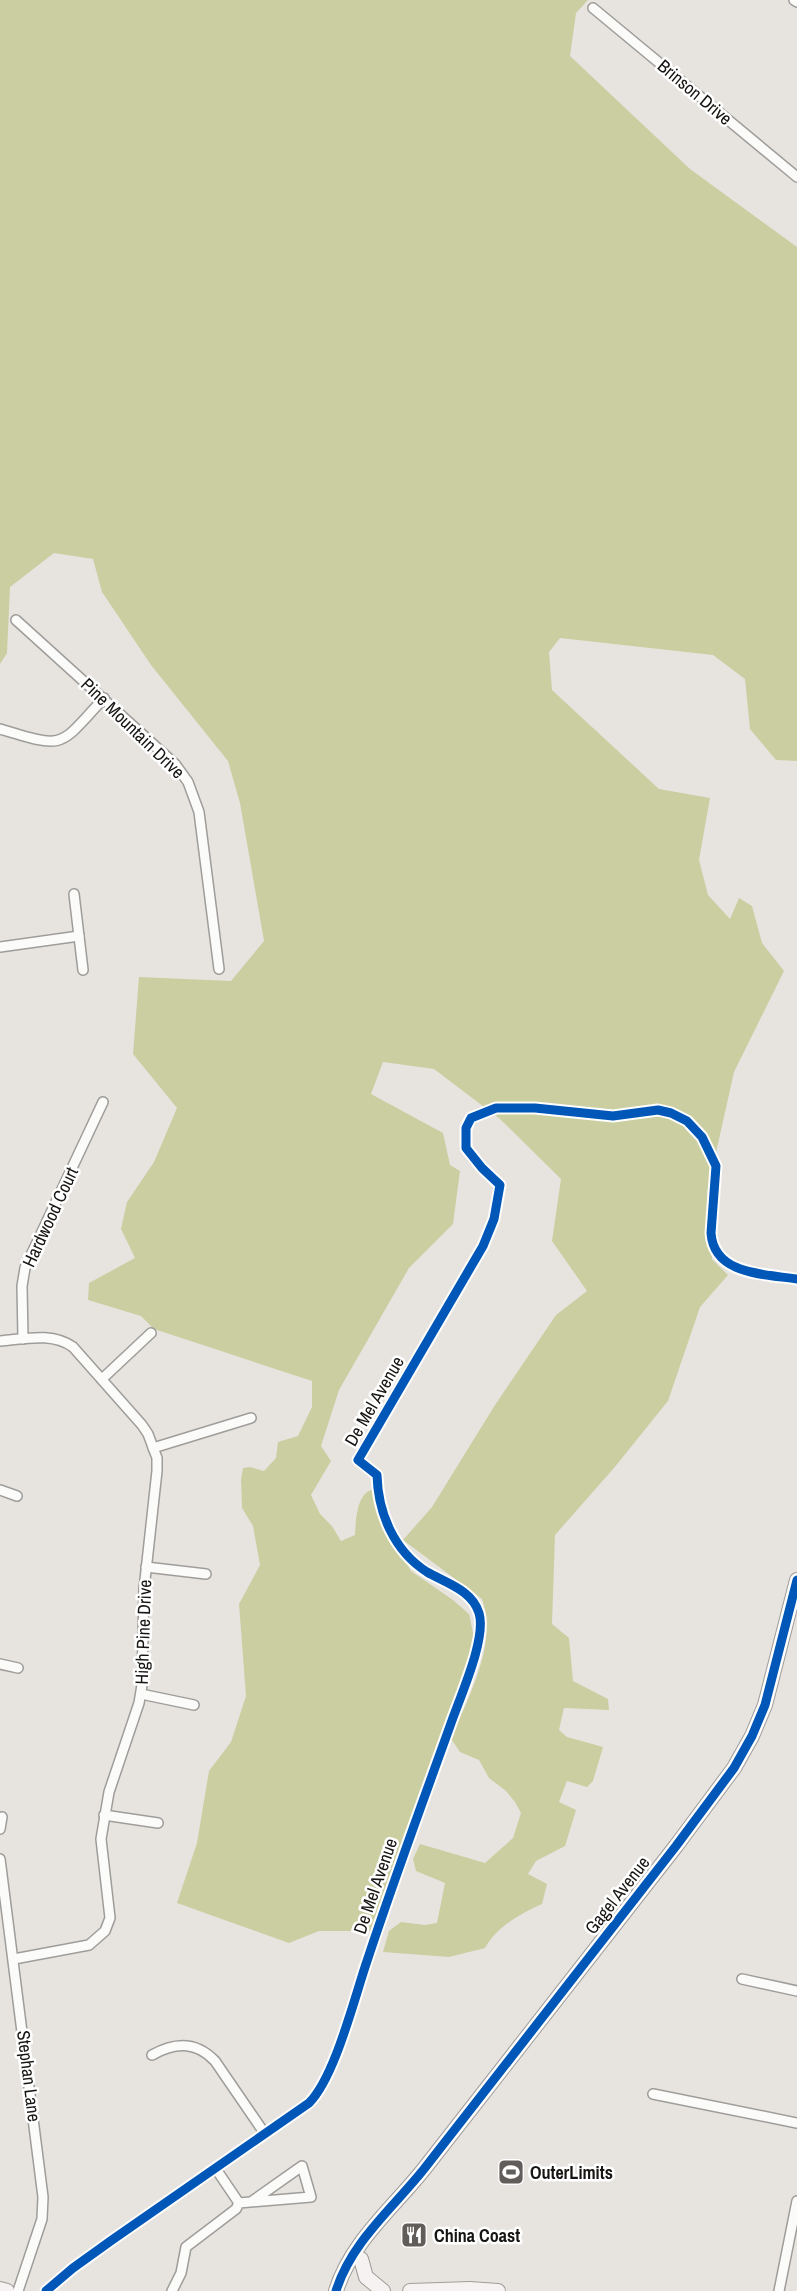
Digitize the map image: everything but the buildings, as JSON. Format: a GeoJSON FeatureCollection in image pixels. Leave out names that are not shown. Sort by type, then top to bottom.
{"type":"FeatureCollection","features":[{"type":"Feature","properties":{"kind":"street","name":"Brinson Drive"},"geometry":{"type":"LineString","coordinates":[[593,8],[797,177]]}},
{"type":"Feature","properties":{"kind":"street","name":"Pine Mountain Drive"},"geometry":{"type":"LineString","coordinates":[[16,620],[175,764],[193,792],[201,823],[219,969]]}},
{"type":"Feature","properties":{"kind":"street"},"geometry":{"type":"LineString","coordinates":[[0,729],[46,743],[62,740],[72,733],[104,698]]}},
{"type":"Feature","properties":{"kind":"street"},"geometry":{"type":"LineString","coordinates":[[74,894],[83,970]]}},
{"type":"Feature","properties":{"kind":"street"},"geometry":{"type":"LineString","coordinates":[[0,947],[79,936]]}},
{"type":"Feature","properties":{"kind":"street","name":"Hardwood Court"},"geometry":{"type":"LineString","coordinates":[[23,1339],[22,1286],[25,1268],[103,1102]]}},
{"type":"Feature","properties":{"kind":"street","name":"De Mel Avenue"},"geometry":{"type":"LineString","coordinates":[[46,2291],[104,2245],[309,2103],[320,2091],[327,2076],[465,1684],[480,1635],[479,1613],[472,1600],[459,1589],[419,1566],[394,1539],[383,1514],[377,1491],[377,1475],[358,1460],[483,1246],[494,1219],[500,1185],[466,1148],[466,1128],[471,1118],[496,1108],[535,1108],[613,1116],[658,1110],[671,1113],[687,1121],[702,1137],[716,1166],[711,1233],[712,1243],[718,1255],[730,1266],[797,1279]]}},
{"type":"Feature","properties":{"kind":"street"},"geometry":{"type":"LineString","coordinates":[[102,1378],[150,1333]]}},
{"type":"Feature","properties":{"kind":"street","name":"High Pine Drive"},"geometry":{"type":"LineString","coordinates":[[0,1341],[55,1338],[65,1340],[74,1347],[142,1425],[157,1458],[158,1472],[141,1629],[141,1694],[109,1792],[101,1839],[111,1911],[105,1932],[90,1945],[14,1959]]}},
{"type":"Feature","properties":{"kind":"street"},"geometry":{"type":"LineString","coordinates":[[153,1448],[250,1418]]}},
{"type":"Feature","properties":{"kind":"street"},"geometry":{"type":"LineString","coordinates":[[0,1490],[17,1496]]}},
{"type":"Feature","properties":{"kind":"street"},"geometry":{"type":"LineString","coordinates":[[146,1567],[206,1574]]}},
{"type":"Feature","properties":{"kind":"street","name":"Gagel Avenue"},"geometry":{"type":"LineString","coordinates":[[336,2291],[345,2267],[356,2250],[388,2209],[401,2198],[666,1859],[734,1767],[752,1736],[765,1705],[797,1580]]}},
{"type":"Feature","properties":{"kind":"street"},"geometry":{"type":"LineString","coordinates":[[0,1664],[18,1668]]}},
{"type":"Feature","properties":{"kind":"street"},"geometry":{"type":"LineString","coordinates":[[141,1694],[194,1705]]}},
{"type":"Feature","properties":{"kind":"street"},"geometry":{"type":"LineString","coordinates":[[104,1815],[158,1823]]}},
{"type":"Feature","properties":{"kind":"street"},"geometry":{"type":"LineString","coordinates":[[0,1829],[3,1817]]}},
{"type":"Feature","properties":{"kind":"street","name":"Stephan Lane"},"geometry":{"type":"LineString","coordinates":[[0,1859],[38,2149],[43,2208],[39,2229],[18,2291]]}},
{"type":"Feature","properties":{"kind":"street"},"geometry":{"type":"LineString","coordinates":[[742,1980],[797,1991]]}},
{"type":"Feature","properties":{"kind":"street"},"geometry":{"type":"LineString","coordinates":[[152,2055],[186,2044],[205,2052],[214,2061],[265,2134]]}},
{"type":"Feature","properties":{"kind":"street"},"geometry":{"type":"LineString","coordinates":[[653,2094],[797,2123]]}},
{"type":"Feature","properties":{"kind":"street"},"geometry":{"type":"LineString","coordinates":[[239,2203],[251,2202],[311,2197],[302,2166],[251,2202]]}},
{"type":"Feature","properties":{"kind":"street"},"geometry":{"type":"LineString","coordinates":[[216,2169],[239,2203]]}},
{"type":"Feature","properties":{"kind":"street","name":"Gagel Avenue"},"geometry":{"type":"LineString","coordinates":[[346,2291],[350,2277],[361,2259],[398,2211],[401,2198]]}},
{"type":"Feature","properties":{"kind":"street"},"geometry":{"type":"LineString","coordinates":[[779,2291],[797,2201]]}},
{"type":"Feature","properties":{"kind":"street"},"geometry":{"type":"LineString","coordinates":[[172,2291],[181,2273],[186,2247],[236,2209],[239,2203]]}},
{"type":"Feature","properties":{"kind":"street"},"geometry":{"type":"LineString","coordinates":[[361,2259],[366,2277],[376,2288],[383,2291]]}},
{"type":"Feature","properties":{"kind":"street"},"geometry":{"type":"LineString","coordinates":[[0,2289],[7,2291]]}},
{"type":"Feature","properties":{"kind":"street"},"geometry":{"type":"LineString","coordinates":[[416,2291],[470,2289],[498,2291]]}},
{"type":"Feature","properties":{"kind":"green space"},"geometry":{"type":"Polygon","coordinates":[[[0,0],[588,0],[576,13],[570,56],[690,169],[797,247],[797,761],[776,760],[750,729],[745,679],[713,655],[560,638],[549,652],[552,690],[659,789],[710,798],[699,860],[708,895],[730,919],[739,898],[752,906],[762,943],[784,971],[734,1072],[707,1193],[712,1259],[728,1275],[700,1307],[668,1401],[614,1468],[555,1535],[552,1624],[569,1638],[573,1681],[608,1699],[609,1710],[564,1708],[559,1730],[567,1737],[603,1747],[593,1781],[587,1787],[567,1781],[559,1802],[576,1810],[565,1846],[536,1861],[528,1874],[547,1884],[542,1904],[502,1927],[485,1948],[449,1957],[383,1952],[389,1931],[401,1922],[425,1925],[437,1923],[445,1883],[416,1871],[413,1859],[420,1844],[485,1863],[513,1838],[521,1813],[506,1791],[489,1778],[479,1760],[460,1752],[451,1739],[484,1652],[486,1616],[482,1599],[403,1540],[432,1507],[495,1405],[556,1315],[587,1291],[552,1241],[561,1179],[500,1119],[434,1069],[383,1062],[371,1094],[443,1133],[450,1165],[460,1171],[453,1224],[409,1268],[339,1390],[321,1446],[331,1461],[311,1495],[320,1514],[332,1526],[341,1541],[355,1535],[360,1501],[374,1489],[381,1519],[411,1571],[469,1614],[475,1642],[467,1670],[371,1931],[319,1931],[289,1943],[177,1903],[197,1843],[209,1771],[231,1742],[246,1696],[239,1604],[260,1565],[253,1526],[242,1508],[243,1468],[250,1467],[264,1471],[276,1458],[278,1442],[298,1436],[312,1407],[312,1381],[154,1329],[141,1316],[88,1300],[89,1283],[135,1258],[121,1229],[127,1202],[154,1162],[177,1108],[133,1054],[139,977],[231,981],[264,941],[240,803],[228,761],[151,665],[102,592],[93,559],[54,553],[10,587],[7,653],[0,664],[0,0]]]}},
{"type":"Feature","properties":{"kind":"cycle path"},"geometry":{"type":"LineString","coordinates":[[46,2291],[112,2240],[309,2103],[327,2075],[343,2036],[387,1902],[471,1669],[479,1638],[480,1624],[476,1605],[471,1598],[427,1572],[405,1553],[390,1530],[385,1517],[377,1475],[358,1460],[483,1246],[494,1219],[500,1185],[466,1148],[466,1128],[471,1118],[496,1108],[535,1108],[613,1116],[658,1110],[671,1113],[687,1121],[702,1137],[716,1166],[711,1233],[714,1247],[721,1257],[731,1265],[743,1270],[797,1279]]}},
{"type":"Feature","properties":{"kind":"cycle path"},"geometry":{"type":"LineString","coordinates":[[336,2291],[343,2273],[362,2241],[424,2169],[676,1846],[734,1768],[752,1736],[765,1705],[797,1580]]}},
{"type":"Feature","properties":{"kind":"place","name":"OuterLimits"},"geometry":{"type":"Point","coordinates":[511,2172]}},
{"type":"Feature","properties":{"kind":"place","name":"China Coast"},"geometry":{"type":"Point","coordinates":[414,2235]}}]}
